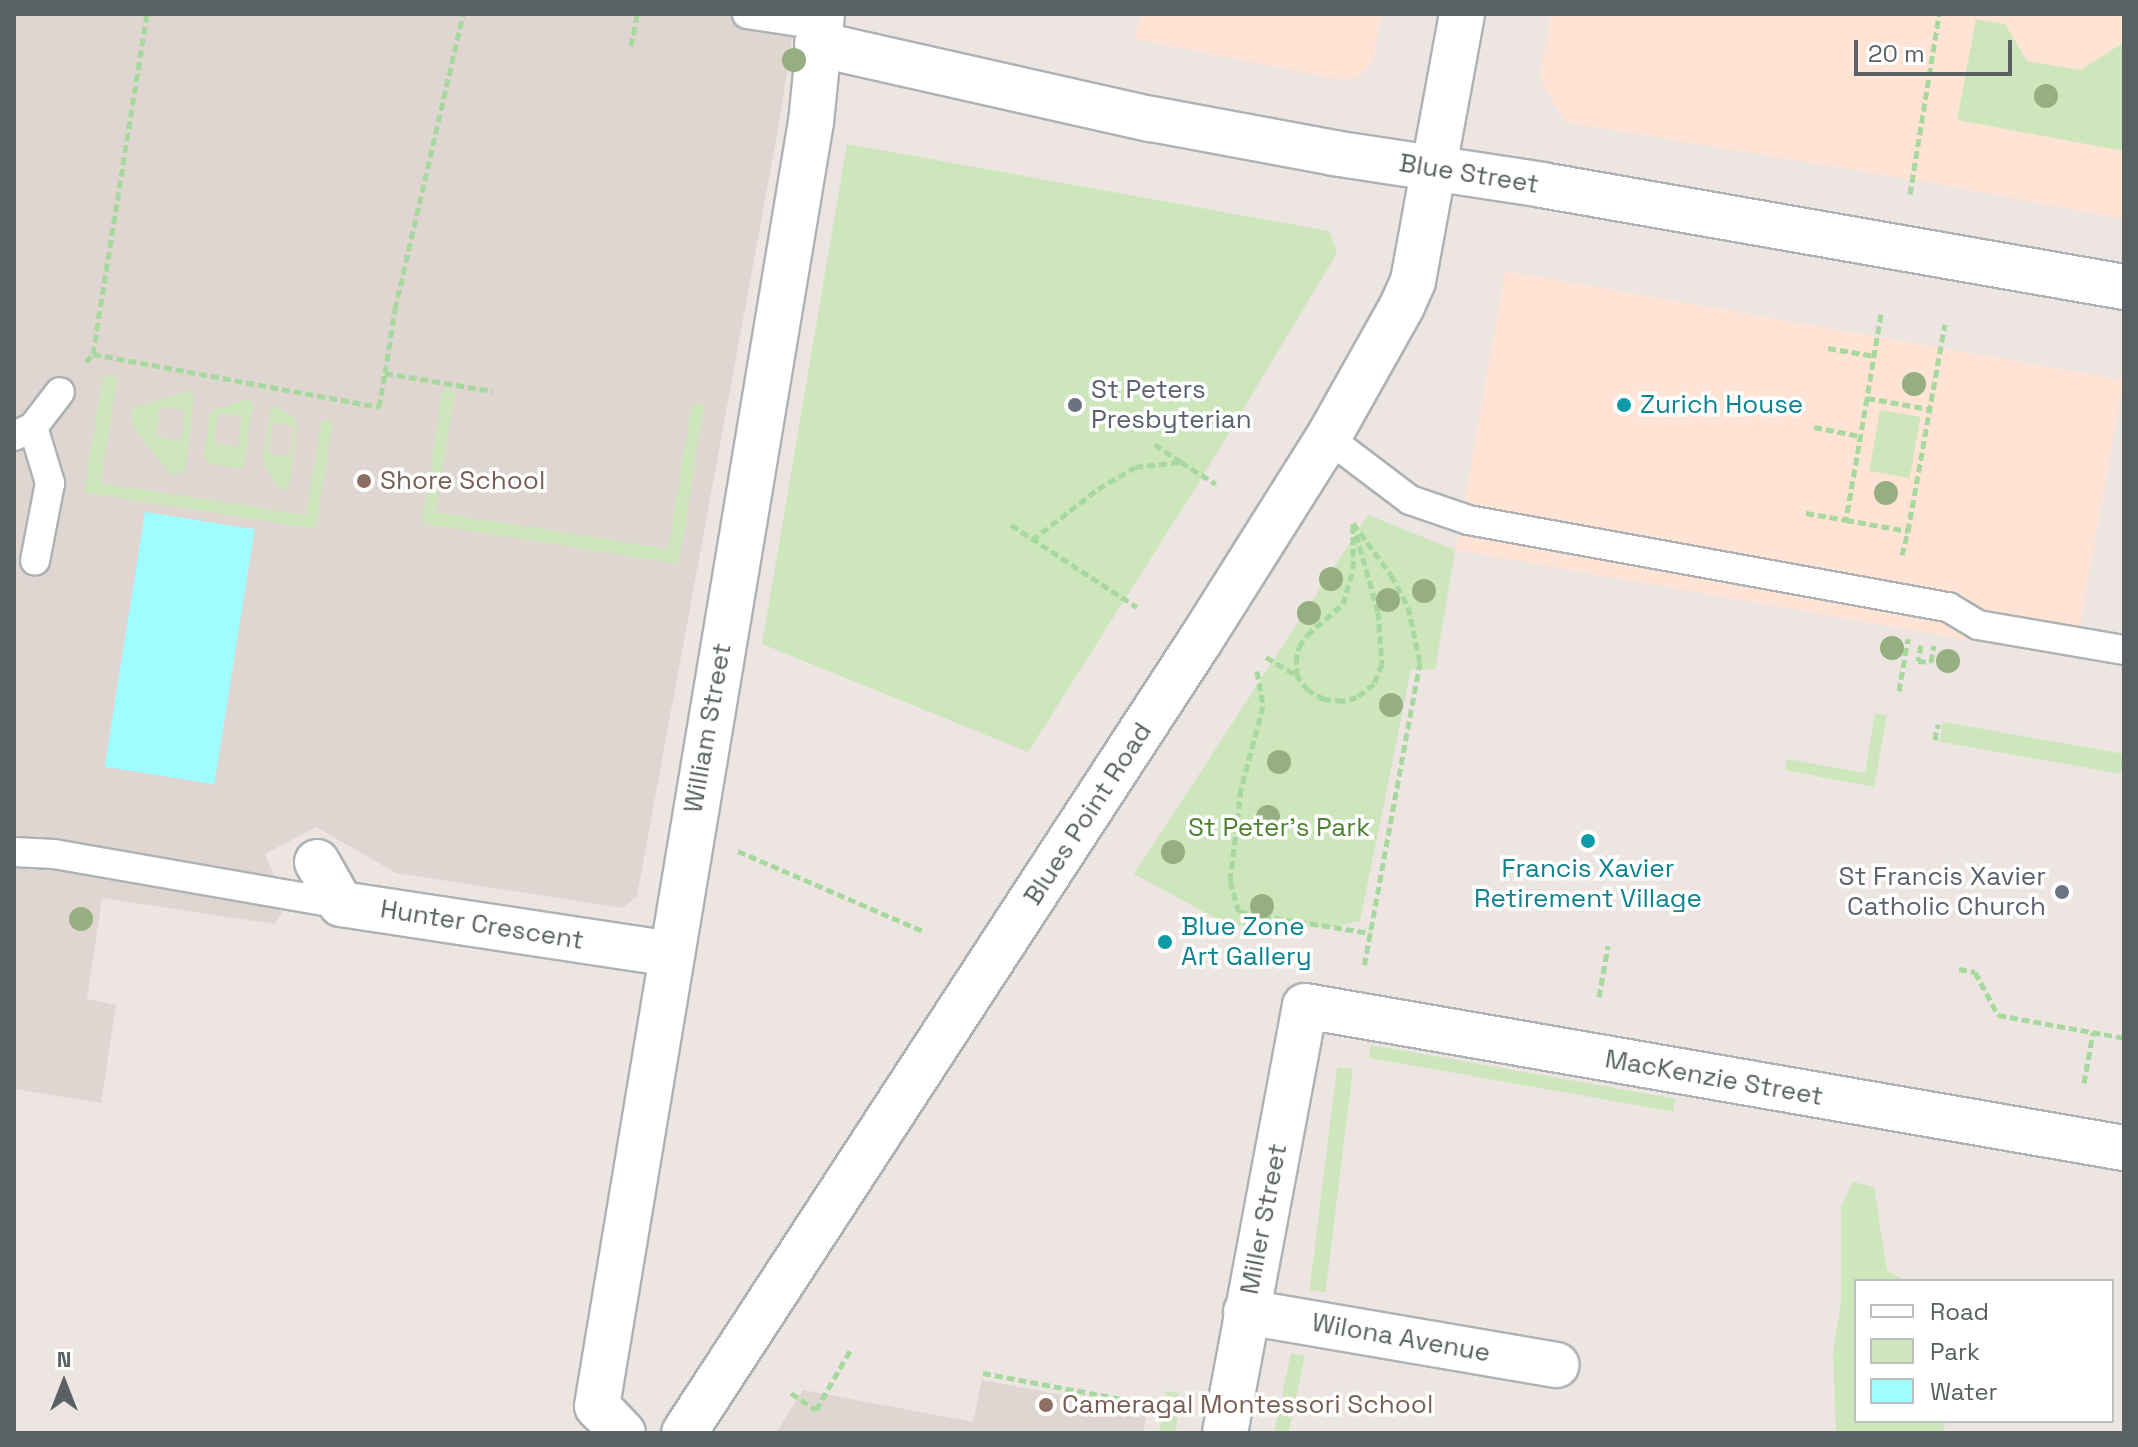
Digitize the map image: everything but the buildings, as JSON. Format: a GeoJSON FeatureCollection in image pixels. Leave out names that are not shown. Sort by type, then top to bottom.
{"type":"FeatureCollection","features":[{"type":"Feature","properties":{"kind":"street"},"geometry":{"type":"LineString","coordinates":[[1435,169],[1462,14]]}},
{"type":"Feature","properties":{"kind":"street","name":"Blue Street"},"geometry":{"type":"LineString","coordinates":[[819,28],[1151,119],[2124,287]]}},
{"type":"Feature","properties":{"kind":"street","name":"William Street"},"geometry":{"type":"LineString","coordinates":[[623,1433],[597,1406],[811,122],[819,28]]}},
{"type":"Feature","properties":{"kind":"street","name":"Blues Point Road"},"geometry":{"type":"LineString","coordinates":[[684,1433],[1328,438],[1413,281],[1435,169]]}},
{"type":"Feature","properties":{"kind":"street"},"geometry":{"type":"LineString","coordinates":[[317,862],[341,904]]}},
{"type":"Feature","properties":{"kind":"street","name":"Hunter Crescent"},"geometry":{"type":"LineString","coordinates":[[341,904],[671,954]]}},
{"type":"Feature","properties":{"kind":"street","name":"MacKenzie Street"},"geometry":{"type":"LineString","coordinates":[[1305,1006],[2124,1148]]}},
{"type":"Feature","properties":{"kind":"street","name":"Miller Street"},"geometry":{"type":"LineString","coordinates":[[1225,1433],[1305,1006]]}},
{"type":"Feature","properties":{"kind":"street","name":"Wilona Avenue"},"geometry":{"type":"LineString","coordinates":[[1246,1312],[1557,1365]]}},
{"type":"Feature","properties":{"kind":"lane"},"geometry":{"type":"LineString","coordinates":[[747,14],[819,28]]}},
{"type":"Feature","properties":{"kind":"lane"},"geometry":{"type":"LineString","coordinates":[[35,561],[50,483],[24,432],[60,392]]}},
{"type":"Feature","properties":{"kind":"lane"},"geometry":{"type":"LineString","coordinates":[[1328,438],[1410,500],[1468,520],[1948,607],[1986,626],[2124,650]]}},
{"type":"Feature","properties":{"kind":"lane"},"geometry":{"type":"LineString","coordinates":[[14,852],[54,854],[341,904]]}},
{"type":"Feature","properties":{"kind":"path"},"geometry":{"type":"LineString","coordinates":[[147,14],[93,354],[379,407],[395,309],[463,14]]}},
{"type":"Feature","properties":{"kind":"path"},"geometry":{"type":"LineString","coordinates":[[631,46],[637,14]]}},
{"type":"Feature","properties":{"kind":"path"},"geometry":{"type":"LineString","coordinates":[[1910,194],[1939,14]]}},
{"type":"Feature","properties":{"kind":"path"},"geometry":{"type":"LineString","coordinates":[[1846,520],[1881,314]]}},
{"type":"Feature","properties":{"kind":"path"},"geometry":{"type":"LineString","coordinates":[[1806,513],[1908,531],[1945,324]]}},
{"type":"Feature","properties":{"kind":"path"},"geometry":{"type":"LineString","coordinates":[[1828,348],[1874,356]]}},
{"type":"Feature","properties":{"kind":"path"},"geometry":{"type":"LineString","coordinates":[[385,373],[492,391]]}},
{"type":"Feature","properties":{"kind":"path"},"geometry":{"type":"LineString","coordinates":[[1867,398],[1929,409]]}},
{"type":"Feature","properties":{"kind":"path"},"geometry":{"type":"LineString","coordinates":[[1814,427],[1860,436]]}},
{"type":"Feature","properties":{"kind":"path"},"geometry":{"type":"LineString","coordinates":[[1153,443],[1216,484]]}},
{"type":"Feature","properties":{"kind":"path"},"geometry":{"type":"LineString","coordinates":[[1032,540],[1098,489],[1135,467],[1181,462]]}},
{"type":"Feature","properties":{"kind":"path"},"geometry":{"type":"LineString","coordinates":[[1297,676],[1299,647],[1343,604],[1353,569],[1353,523]]}},
{"type":"Feature","properties":{"kind":"path"},"geometry":{"type":"LineString","coordinates":[[1266,657],[1297,676],[1308,690],[1324,699],[1343,701],[1374,684],[1382,664],[1378,612],[1353,523]]}},
{"type":"Feature","properties":{"kind":"path"},"geometry":{"type":"LineString","coordinates":[[1353,523],[1391,575],[1408,607],[1420,662],[1364,969]]}},
{"type":"Feature","properties":{"kind":"path"},"geometry":{"type":"LineString","coordinates":[[1011,525],[1137,607]]}},
{"type":"Feature","properties":{"kind":"path"},"geometry":{"type":"LineString","coordinates":[[1899,691],[1908,637],[1922,640],[1918,661],[1931,662],[1935,636]]}},
{"type":"Feature","properties":{"kind":"path"},"geometry":{"type":"LineString","coordinates":[[1257,671],[1263,706],[1241,789],[1230,881],[1239,912],[1370,933]]}},
{"type":"Feature","properties":{"kind":"path"},"geometry":{"type":"LineString","coordinates":[[1935,740],[1938,724]]}},
{"type":"Feature","properties":{"kind":"path"},"geometry":{"type":"LineString","coordinates":[[764,862],[925,932]]}},
{"type":"Feature","properties":{"kind":"path"},"geometry":{"type":"LineString","coordinates":[[1599,997],[1608,946]]}},
{"type":"Feature","properties":{"kind":"path"},"geometry":{"type":"LineString","coordinates":[[1959,969],[1975,972],[1998,1015],[2124,1038]]}},
{"type":"Feature","properties":{"kind":"path"},"geometry":{"type":"LineString","coordinates":[[2084,1083],[2093,1033]]}},
{"type":"Feature","properties":{"kind":"path"},"geometry":{"type":"LineString","coordinates":[[791,1393],[816,1410],[851,1349]]}},
{"type":"Feature","properties":{"kind":"path"},"geometry":{"type":"LineString","coordinates":[[983,1373],[1159,1406]]}},
{"type":"Feature","properties":{"kind":"shaded area","name":"Shore School"},"geometry":{"type":"Polygon","coordinates":[[[14,14],[796,14],[777,135],[637,896],[623,908],[396,873],[316,827],[265,854],[273,873],[273,894],[282,913],[274,924],[102,898],[87,999],[116,1005],[101,1103],[14,1089],[14,14]]]}},
{"type":"Feature","properties":{"kind":"shaded area"},"geometry":{"type":"Polygon","coordinates":[[[1140,14],[1381,14],[1373,61],[1357,78],[1343,80],[1135,39],[1140,14]]]}},
{"type":"Feature","properties":{"kind":"shaded area"},"geometry":{"type":"Polygon","coordinates":[[[1551,14],[2124,14],[2124,219],[1932,183],[1565,122],[1540,78],[1551,14]]]}},
{"type":"Feature","properties":{"kind":"shaded area"},"geometry":{"type":"Polygon","coordinates":[[[1505,271],[2123,380],[2074,659],[1456,550],[1505,271]]]}},
{"type":"Feature","properties":{"kind":"shaded area","name":"Cameragal Montessori School"},"geometry":{"type":"Polygon","coordinates":[[[982,1380],[1147,1411],[1143,1433],[776,1433],[803,1390],[973,1422],[982,1380]]]}},
{"type":"Feature","properties":{"kind":"green space"},"geometry":{"type":"Polygon","coordinates":[[[1976,19],[2005,24],[2027,61],[2081,70],[2124,42],[2124,151],[1957,120],[1976,19]]]}},
{"type":"Feature","properties":{"kind":"green space"},"geometry":{"type":"Polygon","coordinates":[[[847,144],[1329,231],[1337,253],[1203,476],[1028,752],[762,644],[847,144]]]}},
{"type":"Feature","properties":{"kind":"green space"},"geometry":{"type":"Polygon","coordinates":[[[103,376],[117,377],[101,483],[306,515],[322,420],[333,421],[316,529],[84,492],[103,376]]]}},
{"type":"Feature","properties":{"kind":"green space"},"geometry":{"type":"Polygon","coordinates":[[[443,388],[455,391],[435,512],[668,549],[692,404],[704,405],[679,564],[422,523],[443,388]]]}},
{"type":"Feature","properties":{"kind":"green space"},"geometry":{"type":"Polygon","coordinates":[[[189,391],[194,398],[185,470],[172,476],[131,424],[132,408],[189,391]],[[160,406],[156,436],[181,440],[185,410],[160,406]]]}},
{"type":"Feature","properties":{"kind":"green space"},"geometry":{"type":"Polygon","coordinates":[[[248,399],[253,404],[243,469],[208,463],[204,456],[210,411],[248,399]],[[218,413],[214,443],[238,447],[242,416],[218,413]]]}},
{"type":"Feature","properties":{"kind":"green space"},"geometry":{"type":"Polygon","coordinates":[[[271,405],[296,419],[298,426],[288,490],[277,487],[263,462],[271,405]],[[273,422],[268,453],[290,457],[294,426],[273,422]]]}},
{"type":"Feature","properties":{"kind":"green space"},"geometry":{"type":"Polygon","coordinates":[[[1880,410],[1920,417],[1910,478],[1869,471],[1880,410]]]}},
{"type":"Feature","properties":{"kind":"green space","name":"St Peter's Park"},"geometry":{"type":"Polygon","coordinates":[[[1368,515],[1455,550],[1435,670],[1411,669],[1360,921],[1333,927],[1230,926],[1134,874],[1368,515]]]}},
{"type":"Feature","properties":{"kind":"green space"},"geometry":{"type":"Polygon","coordinates":[[[1875,713],[1887,715],[1874,787],[1785,770],[1787,759],[1865,773],[1875,713]]]}},
{"type":"Feature","properties":{"kind":"green space"},"geometry":{"type":"Polygon","coordinates":[[[1943,722],[2124,754],[2121,774],[1940,742],[1943,722]]]}},
{"type":"Feature","properties":{"kind":"green space"},"geometry":{"type":"Polygon","coordinates":[[[1371,1045],[1675,1099],[1673,1111],[1369,1058],[1371,1045]]]}},
{"type":"Feature","properties":{"kind":"green space"},"geometry":{"type":"Polygon","coordinates":[[[1337,1067],[1353,1069],[1325,1292],[1310,1290],[1337,1067]]]}},
{"type":"Feature","properties":{"kind":"green space"},"geometry":{"type":"Polygon","coordinates":[[[1853,1182],[1874,1187],[1887,1271],[1902,1279],[1854,1279],[1854,1423],[1945,1423],[1943,1433],[1836,1433],[1833,1353],[1841,1303],[1841,1207],[1853,1182]]]}},
{"type":"Feature","properties":{"kind":"green space"},"geometry":{"type":"Polygon","coordinates":[[[1291,1353],[1305,1356],[1288,1433],[1274,1432],[1291,1353]]]}},
{"type":"Feature","properties":{"kind":"green space"},"geometry":{"type":"Polygon","coordinates":[[[1166,1391],[1177,1393],[1181,1401],[1175,1433],[1159,1433],[1166,1391]]]}},
{"type":"Feature","properties":{"kind":"water"},"geometry":{"type":"Polygon","coordinates":[[[145,512],[255,529],[214,784],[105,767],[145,512]]]}},
{"type":"Feature","properties":{"kind":"place","name":"St Peters Presbyterian"},"geometry":{"type":"Point","coordinates":[1075,405]}},
{"type":"Feature","properties":{"kind":"place","name":"Zurich House"},"geometry":{"type":"Point","coordinates":[1624,405]}},
{"type":"Feature","properties":{"kind":"place","name":"Shore School"},"geometry":{"type":"Point","coordinates":[364,481]}},
{"type":"Feature","properties":{"kind":"place","name":"Francis Xavier Retirement Village"},"geometry":{"type":"Point","coordinates":[1588,841]}},
{"type":"Feature","properties":{"kind":"place","name":"St Francis Xavier Catholic Church"},"geometry":{"type":"Point","coordinates":[2062,892]}},
{"type":"Feature","properties":{"kind":"place","name":"Blue Zone Art Gallery"},"geometry":{"type":"Point","coordinates":[1165,942]}},
{"type":"Feature","properties":{"kind":"place","name":"Cameragal Montessori School"},"geometry":{"type":"Point","coordinates":[1046,1405]}}]}
